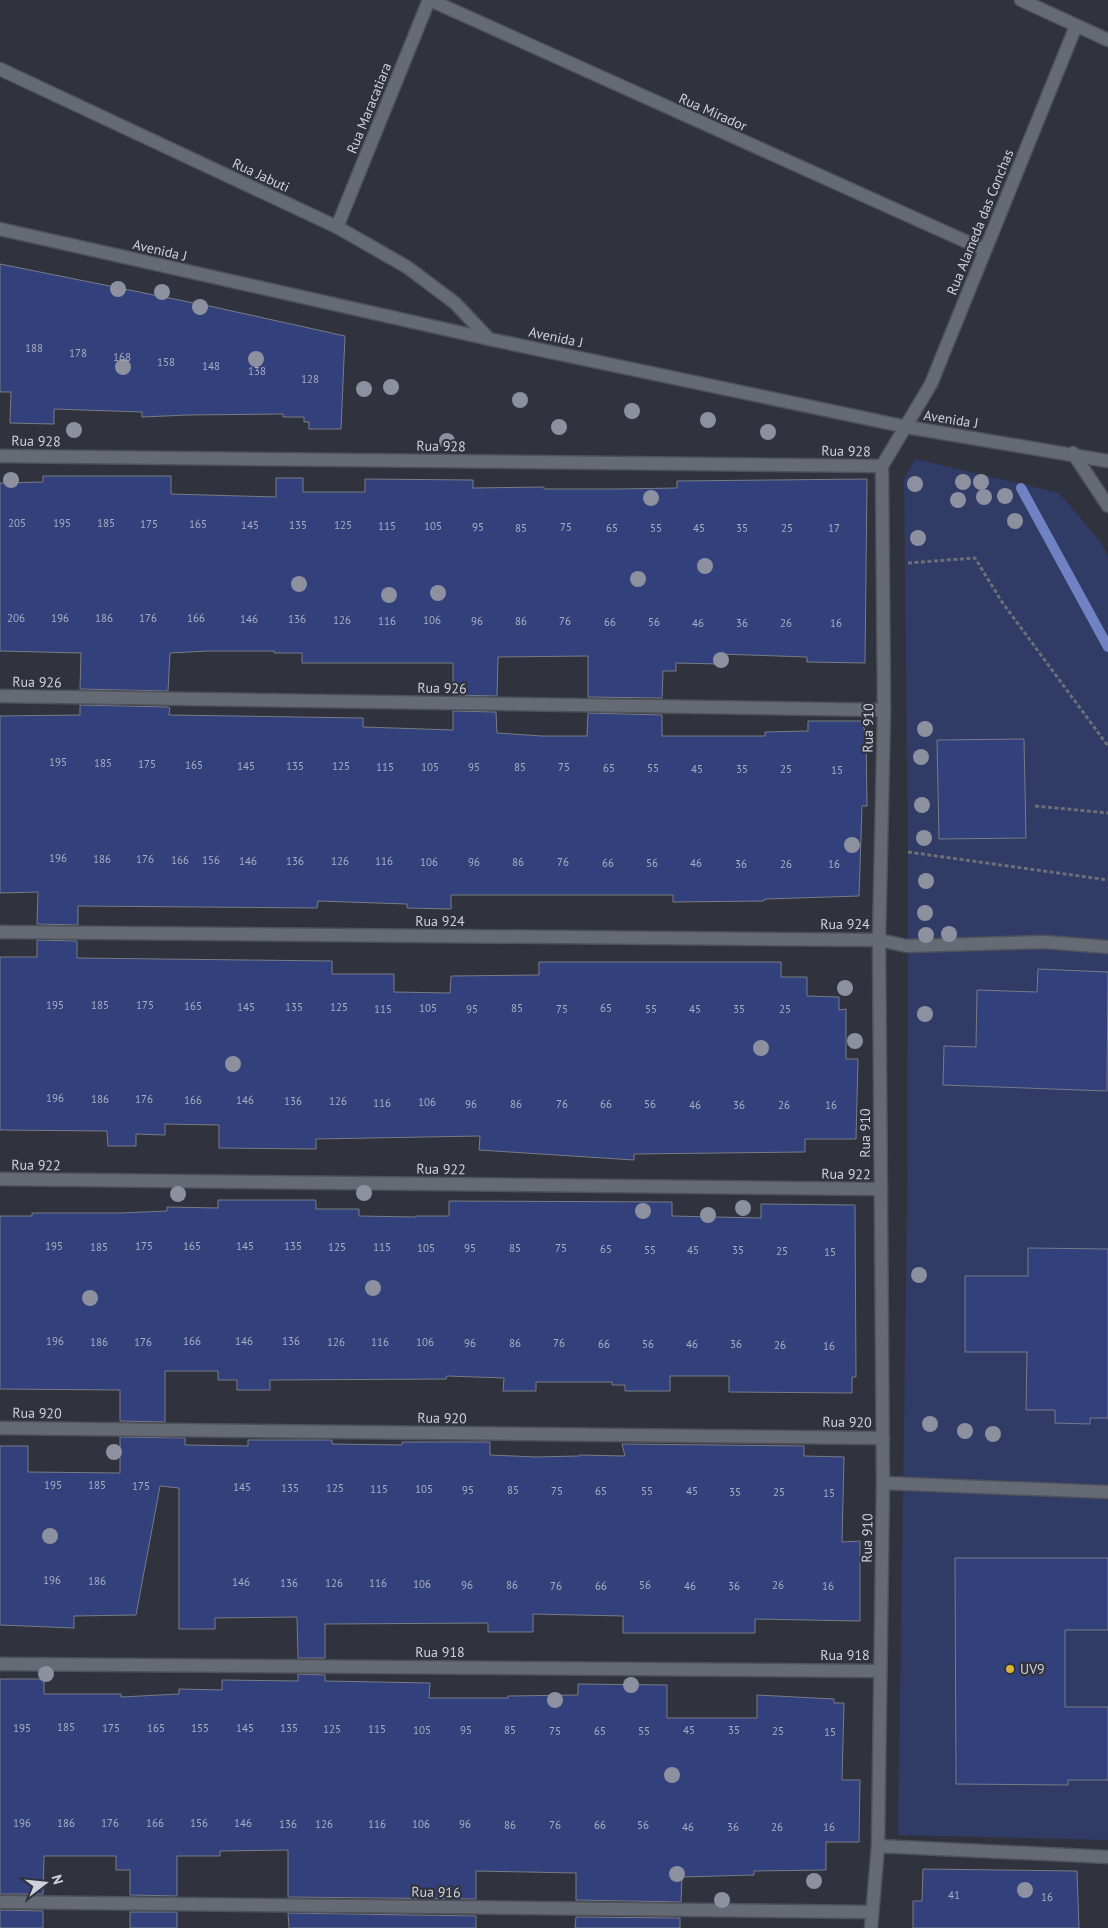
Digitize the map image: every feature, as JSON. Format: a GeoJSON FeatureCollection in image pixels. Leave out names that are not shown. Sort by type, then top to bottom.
{"type":"FeatureCollection","features":[{"type":"Feature","properties":{"kind":"street","name":"Rua Maracatiara"},"geometry":{"type":"LineString","coordinates":[[337,228],[429,0]]}},
{"type":"Feature","properties":{"kind":"street","name":"Rua Mirador"},"geometry":{"type":"LineString","coordinates":[[429,0],[985,250]]}},
{"type":"Feature","properties":{"kind":"street"},"geometry":{"type":"LineString","coordinates":[[1021,0],[1108,40]]}},
{"type":"Feature","properties":{"kind":"street","name":"Rua Alameda das Conchas"},"geometry":{"type":"LineString","coordinates":[[907,427],[931,384],[1076,26]]}},
{"type":"Feature","properties":{"kind":"street","name":"Rua Jabuti"},"geometry":{"type":"LineString","coordinates":[[0,68],[337,228],[407,267],[454,303],[489,339]]}},
{"type":"Feature","properties":{"kind":"street","name":"Avenida J"},"geometry":{"type":"LineString","coordinates":[[0,229],[489,339],[907,427],[1108,460]]}},
{"type":"Feature","properties":{"kind":"street"},"geometry":{"type":"LineString","coordinates":[[882,466],[907,427]]}},
{"type":"Feature","properties":{"kind":"street"},"geometry":{"type":"LineString","coordinates":[[1073,453],[1108,506]]}},
{"type":"Feature","properties":{"kind":"street","name":"Rua 928"},"geometry":{"type":"LineString","coordinates":[[0,456],[882,466]]}},
{"type":"Feature","properties":{"kind":"street","name":"Rua 910"},"geometry":{"type":"LineString","coordinates":[[871,1928],[878,1846],[883,1483],[879,940],[884,710],[882,466]]}},
{"type":"Feature","properties":{"kind":"street","name":"Rua 926"},"geometry":{"type":"LineString","coordinates":[[0,696],[884,710]]}},
{"type":"Feature","properties":{"kind":"street","name":"Rua 924"},"geometry":{"type":"LineString","coordinates":[[0,932],[879,940],[907,946],[1044,942],[1108,947]]}},
{"type":"Feature","properties":{"kind":"street","name":"Rua 922"},"geometry":{"type":"LineString","coordinates":[[0,1179],[881,1189]]}},
{"type":"Feature","properties":{"kind":"street","name":"Rua 920"},"geometry":{"type":"LineString","coordinates":[[0,1428],[883,1438]]}},
{"type":"Feature","properties":{"kind":"street"},"geometry":{"type":"LineString","coordinates":[[883,1483],[1108,1492]]}},
{"type":"Feature","properties":{"kind":"street","name":"Rua 918"},"geometry":{"type":"LineString","coordinates":[[0,1664],[880,1671]]}},
{"type":"Feature","properties":{"kind":"street"},"geometry":{"type":"LineString","coordinates":[[878,1846],[1108,1857]]}},
{"type":"Feature","properties":{"kind":"street","name":"Rua 916"},"geometry":{"type":"LineString","coordinates":[[0,1902],[871,1912]]}},
{"type":"Feature","properties":{"kind":"path"},"geometry":{"type":"LineString","coordinates":[[905,563],[975,558],[1002,602],[1108,746]]}},
{"type":"Feature","properties":{"kind":"path"},"geometry":{"type":"LineString","coordinates":[[1034,806],[1108,813]]}},
{"type":"Feature","properties":{"kind":"path"},"geometry":{"type":"LineString","coordinates":[[908,852],[1108,880]]}},
{"type":"Feature","properties":{"kind":"shaded area"},"geometry":{"type":"Polygon","coordinates":[[[915,459],[1059,493],[1099,540],[1108,556],[1108,1840],[898,1835],[907,1215],[908,852],[904,479],[915,459]]]}},
{"type":"Feature","properties":{"kind":"building"},"geometry":{"type":"Polygon","coordinates":[[[0,264],[214,307],[345,336],[341,429],[309,429],[309,422],[304,422],[304,417],[283,417],[283,414],[142,417],[142,412],[54,409],[54,424],[10,423],[11,392],[0,392],[0,264]]]}},
{"type":"Feature","properties":{"kind":"building"},"geometry":{"type":"Polygon","coordinates":[[[43,476],[171,476],[171,494],[276,497],[276,478],[303,478],[303,492],[365,492],[365,479],[473,480],[473,488],[619,489],[677,488],[677,481],[867,479],[865,663],[807,662],[807,657],[720,654],[720,664],[676,663],[676,671],[663,671],[662,698],[588,697],[588,656],[498,657],[497,696],[453,695],[453,663],[302,663],[302,653],[208,651],[170,653],[168,691],[80,689],[81,653],[0,651],[0,483],[43,482],[43,476]]]}},
{"type":"Feature","properties":{"kind":"building"},"geometry":{"type":"Polygon","coordinates":[[[80,705],[167,707],[170,708],[169,715],[363,718],[363,727],[453,730],[453,711],[496,712],[497,733],[542,736],[587,736],[588,713],[662,715],[662,736],[765,736],[765,732],[808,731],[808,721],[861,721],[866,733],[867,806],[862,806],[859,896],[765,899],[764,901],[673,902],[673,895],[451,895],[451,909],[407,908],[407,904],[318,901],[317,908],[78,906],[78,925],[37,924],[38,892],[0,893],[0,716],[80,715],[80,705]]]}},
{"type":"Feature","properties":{"kind":"building"},"geometry":{"type":"Polygon","coordinates":[[[1024,739],[1026,838],[939,839],[937,740],[1024,739]]]}},
{"type":"Feature","properties":{"kind":"building"},"geometry":{"type":"Polygon","coordinates":[[[37,940],[77,941],[77,958],[332,961],[332,974],[394,974],[394,992],[450,993],[451,976],[539,975],[539,962],[781,962],[781,977],[807,977],[807,996],[839,997],[839,1010],[846,1009],[846,1059],[858,1059],[856,1139],[805,1139],[805,1152],[634,1154],[634,1160],[479,1150],[480,1136],[316,1139],[316,1149],[219,1148],[219,1125],[165,1124],[165,1135],[136,1134],[136,1146],[108,1146],[107,1131],[0,1130],[0,957],[37,957],[37,940]]]}},
{"type":"Feature","properties":{"kind":"building"},"geometry":{"type":"Polygon","coordinates":[[[1038,969],[1108,972],[1107,1091],[943,1085],[944,1046],[976,1047],[977,990],[1037,992],[1038,969]]]}},
{"type":"Feature","properties":{"kind":"building"},"geometry":{"type":"Polygon","coordinates":[[[218,1200],[315,1200],[316,1209],[359,1209],[359,1216],[416,1217],[449,1216],[449,1201],[672,1202],[672,1216],[761,1218],[761,1204],[855,1205],[856,1377],[852,1377],[852,1393],[729,1392],[729,1376],[670,1376],[670,1391],[625,1391],[625,1385],[612,1385],[612,1382],[536,1382],[536,1391],[503,1391],[504,1378],[447,1376],[446,1379],[270,1380],[270,1390],[237,1390],[237,1380],[218,1380],[218,1371],[165,1371],[165,1422],[120,1421],[120,1390],[0,1389],[0,1216],[32,1216],[32,1213],[167,1211],[167,1207],[218,1208],[218,1200]]]}},
{"type":"Feature","properties":{"kind":"building"},"geometry":{"type":"Polygon","coordinates":[[[1028,1248],[1108,1249],[1108,1418],[1090,1418],[1090,1424],[1055,1423],[1055,1410],[1026,1410],[1027,1352],[965,1352],[965,1276],[1028,1276],[1028,1248]]]}},
{"type":"Feature","properties":{"kind":"building"},"geometry":{"type":"Polygon","coordinates":[[[120,1437],[185,1438],[185,1445],[248,1446],[248,1440],[332,1440],[332,1444],[402,1445],[402,1442],[490,1442],[490,1455],[536,1457],[580,1455],[625,1456],[622,1444],[804,1446],[804,1456],[844,1457],[842,1542],[860,1541],[860,1621],[755,1619],[755,1633],[623,1633],[623,1616],[533,1614],[533,1632],[488,1632],[488,1623],[325,1624],[325,1658],[298,1658],[297,1617],[215,1618],[215,1629],[179,1629],[179,1488],[160,1486],[136,1615],[74,1616],[74,1628],[0,1625],[0,1446],[28,1446],[28,1472],[120,1473],[120,1437]]]}},
{"type":"Feature","properties":{"kind":"building","name":"UV9"},"geometry":{"type":"Polygon","coordinates":[[[955,1558],[1108,1558],[1108,1630],[1065,1630],[1065,1707],[1108,1707],[1108,1780],[1068,1780],[1068,1785],[956,1784],[955,1558]]]}},
{"type":"Feature","properties":{"kind":"building"},"geometry":{"type":"Polygon","coordinates":[[[298,1674],[325,1675],[325,1681],[430,1683],[429,1698],[508,1698],[508,1696],[578,1695],[578,1684],[667,1685],[667,1718],[757,1718],[757,1695],[834,1699],[834,1703],[844,1703],[842,1780],[860,1780],[859,1842],[826,1842],[826,1870],[754,1871],[754,1875],[682,1877],[681,1902],[576,1900],[576,1873],[476,1871],[476,1899],[288,1897],[288,1850],[220,1851],[220,1856],[177,1856],[177,1896],[130,1895],[130,1870],[116,1870],[116,1856],[44,1856],[43,1894],[0,1894],[0,1679],[44,1679],[44,1694],[121,1694],[121,1697],[179,1694],[179,1689],[222,1690],[222,1680],[298,1681],[298,1674]]]}},
{"type":"Feature","properties":{"kind":"building"},"geometry":{"type":"Polygon","coordinates":[[[923,1869],[1077,1871],[1079,1928],[913,1928],[913,1901],[922,1901],[923,1869]]]}},
{"type":"Feature","properties":{"kind":"building"},"geometry":{"type":"Polygon","coordinates":[[[0,1910],[43,1911],[43,1928],[0,1928],[0,1910]]]}},
{"type":"Feature","properties":{"kind":"building"},"geometry":{"type":"Polygon","coordinates":[[[130,1912],[177,1912],[177,1928],[130,1928],[130,1912]]]}},
{"type":"Feature","properties":{"kind":"building"},"geometry":{"type":"Polygon","coordinates":[[[288,1913],[476,1916],[476,1928],[289,1928],[288,1913]]]}},
{"type":"Feature","properties":{"kind":"building"},"geometry":{"type":"Polygon","coordinates":[[[576,1917],[680,1918],[680,1928],[575,1928],[576,1917]]]}},
{"type":"Feature","properties":{"kind":"waterway"},"geometry":{"type":"LineString","coordinates":[[1021,488],[1108,647]]}},
{"type":"Feature","properties":{"kind":"place","name":"UV9"},"geometry":{"type":"Point","coordinates":[1010,1669]}}]}
